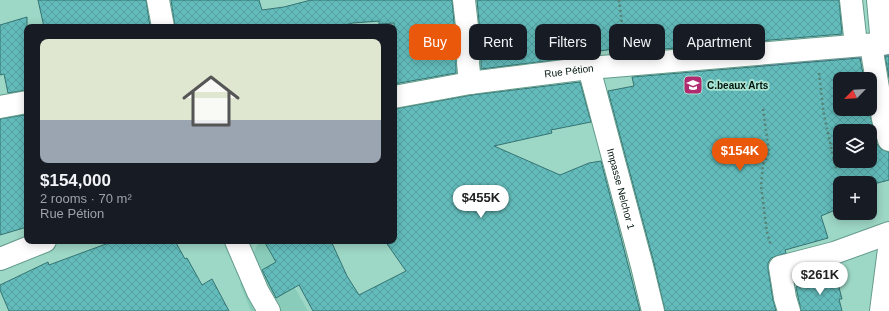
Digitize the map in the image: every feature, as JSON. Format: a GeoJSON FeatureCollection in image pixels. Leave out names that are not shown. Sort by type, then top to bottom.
{"type":"FeatureCollection","features":[{"type":"Feature","properties":{"kind":"street"},"geometry":{"type":"LineString","coordinates":[[158,0],[162,24]]}},
{"type":"Feature","properties":{"kind":"street"},"geometry":{"type":"LineString","coordinates":[[464,0],[469,44],[468,63],[470,83]]}},
{"type":"Feature","properties":{"kind":"street"},"geometry":{"type":"LineString","coordinates":[[851,0],[874,48]]}},
{"type":"Feature","properties":{"kind":"street"},"geometry":{"type":"LineString","coordinates":[[878,0],[874,48],[883,119],[889,140]]}},
{"type":"Feature","properties":{"kind":"street","name":"Rue Pétion"},"geometry":{"type":"LineString","coordinates":[[397,96],[470,83],[589,68],[874,48]]}},
{"type":"Feature","properties":{"kind":"street","name":"Impasse Nelchor 1"},"geometry":{"type":"LineString","coordinates":[[589,68],[653,311]]}},
{"type":"Feature","properties":{"kind":"street"},"geometry":{"type":"LineString","coordinates":[[0,107],[24,103]]}},
{"type":"Feature","properties":{"kind":"street"},"geometry":{"type":"LineString","coordinates":[[790,311],[785,298],[780,267],[834,253],[889,233]]}},
{"type":"Feature","properties":{"kind":"street"},"geometry":{"type":"LineString","coordinates":[[0,259],[37,244]]}},
{"type":"Feature","properties":{"kind":"street"},"geometry":{"type":"LineString","coordinates":[[237,244],[258,292],[269,311]]}},
{"type":"Feature","properties":{"kind":"street"},"geometry":{"type":"LineString","coordinates":[[881,311],[889,249]]}},
{"type":"Feature","properties":{"kind":"path"},"geometry":{"type":"LineString","coordinates":[[619,0],[627,65]]}},
{"type":"Feature","properties":{"kind":"path"},"geometry":{"type":"LineString","coordinates":[[819,71],[824,115],[836,169]]}},
{"type":"Feature","properties":{"kind":"path"},"geometry":{"type":"LineString","coordinates":[[763,109],[770,152],[763,165],[761,186],[762,202],[770,243],[780,267]]}},
{"type":"Feature","properties":{"kind":"shaded area"},"geometry":{"type":"Polygon","coordinates":[[[258,244],[270,244],[308,311],[251,311],[240,284],[258,244]]]}},
{"type":"Feature","properties":{"kind":"building"},"geometry":{"type":"Polygon","coordinates":[[[38,0],[146,0],[150,24],[43,24],[38,0]]]}},
{"type":"Feature","properties":{"kind":"building"},"geometry":{"type":"Polygon","coordinates":[[[171,0],[259,0],[262,10],[284,7],[311,0],[452,0],[454,24],[409,24],[409,60],[456,60],[456,73],[397,83],[397,24],[379,24],[379,21],[348,24],[175,24],[171,0]]]}},
{"type":"Feature","properties":{"kind":"building"},"geometry":{"type":"Polygon","coordinates":[[[477,0],[839,0],[842,34],[765,40],[765,24],[673,24],[673,48],[665,49],[665,24],[609,24],[609,50],[601,51],[601,24],[535,24],[535,60],[554,60],[481,69],[481,60],[527,60],[527,24],[479,24],[477,0]]]}},
{"type":"Feature","properties":{"kind":"building"},"geometry":{"type":"Polygon","coordinates":[[[27,17],[27,24],[24,24],[24,90],[8,93],[4,74],[0,75],[0,25],[27,17]]]}},
{"type":"Feature","properties":{"kind":"building"},"geometry":{"type":"Polygon","coordinates":[[[885,56],[889,56],[889,78],[885,56]]]}},
{"type":"Feature","properties":{"kind":"building"},"geometry":{"type":"Polygon","coordinates":[[[860,58],[863,72],[833,72],[833,116],[871,116],[872,124],[833,124],[833,168],[877,168],[877,144],[881,149],[889,152],[889,180],[877,183],[877,176],[833,176],[833,211],[821,216],[828,238],[785,250],[786,253],[771,258],[768,263],[776,311],[665,311],[654,263],[608,91],[634,86],[632,77],[860,58]]]}},
{"type":"Feature","properties":{"kind":"building"},"geometry":{"type":"Polygon","coordinates":[[[580,82],[591,122],[551,130],[552,133],[494,146],[560,175],[589,163],[601,161],[640,311],[313,311],[299,285],[276,298],[262,270],[276,262],[266,244],[332,244],[347,276],[359,295],[406,271],[387,244],[397,244],[397,108],[472,95],[580,82]]]}},
{"type":"Feature","properties":{"kind":"building"},"geometry":{"type":"Polygon","coordinates":[[[24,115],[24,228],[0,235],[0,119],[24,115]]]}},
{"type":"Feature","properties":{"kind":"building"},"geometry":{"type":"Polygon","coordinates":[[[106,244],[177,244],[185,259],[187,258],[202,285],[212,279],[229,311],[9,311],[0,290],[0,285],[48,262],[49,265],[106,244]]]}},
{"type":"Feature","properties":{"kind":"building"},"geometry":{"type":"Polygon","coordinates":[[[836,276],[842,299],[839,299],[842,311],[801,311],[796,287],[836,276]]]}},
{"type":"Feature","properties":{"kind":"waterway"},"geometry":{"type":"LineString","coordinates":[[757,64],[791,64],[889,54]]}},
{"type":"Feature","properties":{"kind":"place","name":"C.beaux Arts"},"geometry":{"type":"Point","coordinates":[693,85]}}]}
